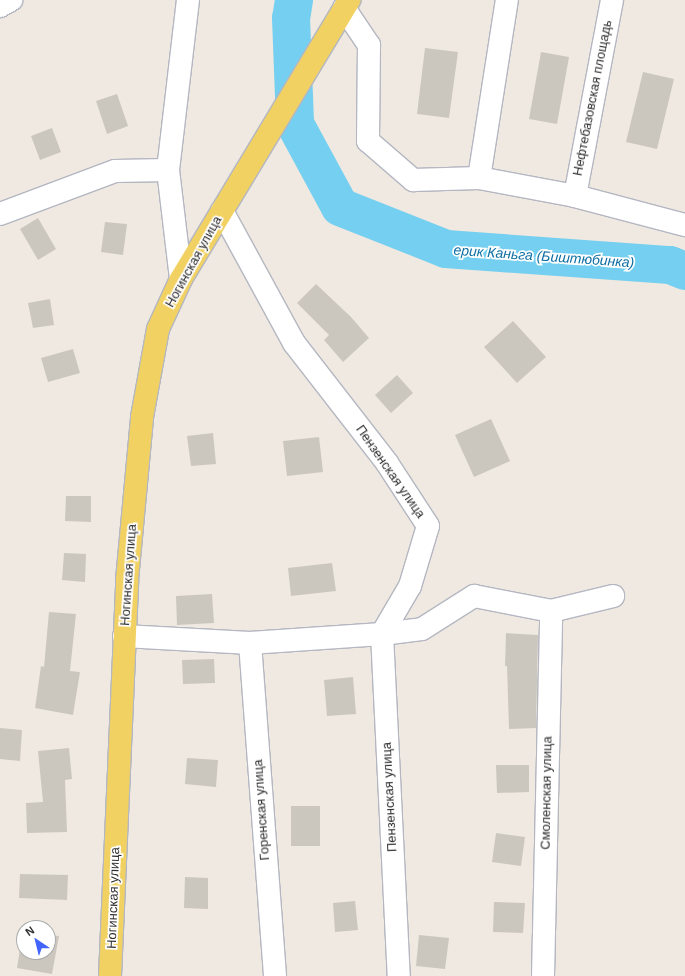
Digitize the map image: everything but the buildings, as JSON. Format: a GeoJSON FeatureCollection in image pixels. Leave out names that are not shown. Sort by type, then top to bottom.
{"type":"FeatureCollection","features":[{"type":"Feature","properties":{"kind":"main road","name":"Ногинская улица"},"geometry":{"type":"LineString","coordinates":[[110,976],[127,580],[142,417],[158,329],[181,279],[346,4]]}},
{"type":"Feature","properties":{"kind":"street"},"geometry":{"type":"LineString","coordinates":[[0,6],[11,0]]}},
{"type":"Feature","properties":{"kind":"street"},"geometry":{"type":"LineString","coordinates":[[181,279],[168,170],[188,0]]}},
{"type":"Feature","properties":{"kind":"street"},"geometry":{"type":"LineString","coordinates":[[478,178],[507,0]]}},
{"type":"Feature","properties":{"kind":"street","name":"Нефтебазовская площадь"},"geometry":{"type":"LineString","coordinates":[[575,196],[612,0]]}},
{"type":"Feature","properties":{"kind":"street"},"geometry":{"type":"LineString","coordinates":[[346,4],[369,45],[368,142],[413,180],[478,178],[575,196],[685,225]]}},
{"type":"Feature","properties":{"kind":"street"},"geometry":{"type":"LineString","coordinates":[[0,214],[115,171],[168,170]]}},
{"type":"Feature","properties":{"kind":"street","name":"Пензенская улица"},"geometry":{"type":"LineString","coordinates":[[226,203],[294,343],[387,463],[428,526],[410,586],[382,634],[399,976]]}},
{"type":"Feature","properties":{"kind":"street"},"geometry":{"type":"LineString","coordinates":[[124,636],[250,643],[382,634],[422,629],[474,596],[551,611],[613,596]]}},
{"type":"Feature","properties":{"kind":"street","name":"Смоленская улица"},"geometry":{"type":"LineString","coordinates":[[543,976],[551,611]]}},
{"type":"Feature","properties":{"kind":"street","name":"Горенская улица"},"geometry":{"type":"LineString","coordinates":[[250,643],[275,976]]}},
{"type":"Feature","properties":{"kind":"waterway","name":"ерик Каньга (Биштюбинка)"},"geometry":{"type":"LineString","coordinates":[[294,0],[291,18],[295,124],[340,207],[446,249],[670,265],[685,271]]}}]}
